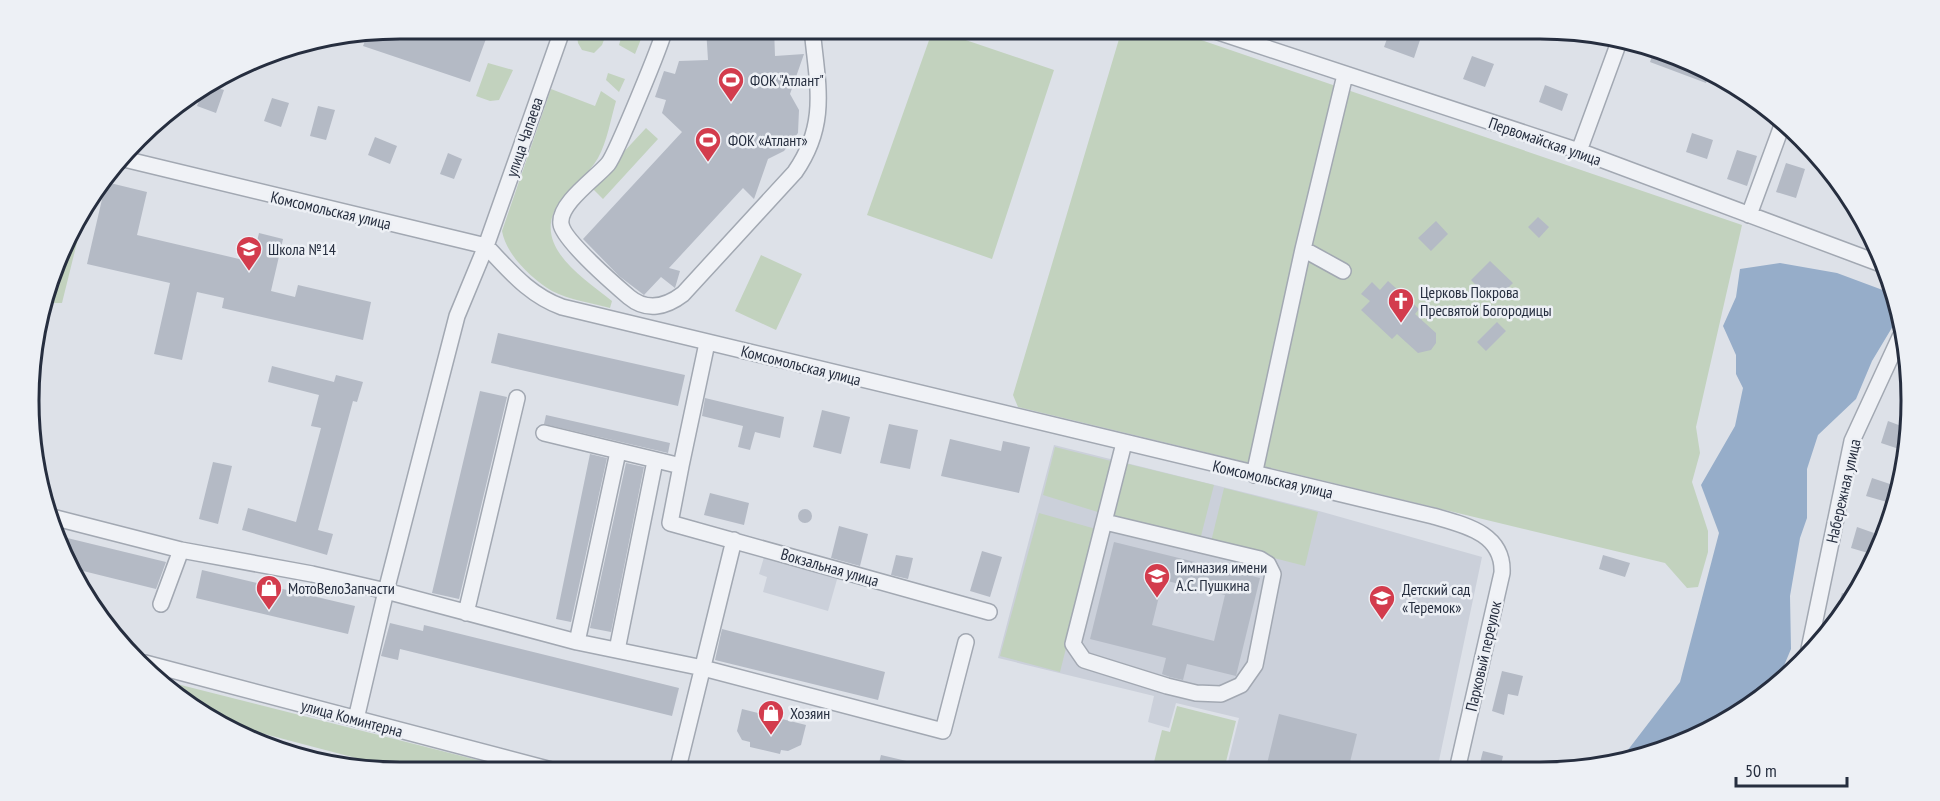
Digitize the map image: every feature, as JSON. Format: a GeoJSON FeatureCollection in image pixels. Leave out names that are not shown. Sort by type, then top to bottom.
{"type":"FeatureCollection","features":[{"type":"Feature","properties":{"kind":"street","name":"улица Чапаева"},"geometry":{"type":"LineString","coordinates":[[356,719],[386,591],[457,316],[486,246],[559,39]]}},
{"type":"Feature","properties":{"kind":"street"},"geometry":{"type":"LineString","coordinates":[[660,39],[609,163],[565,207],[560,222],[575,245],[630,297],[640,304],[657,307],[672,302],[683,294],[795,172],[809,152],[818,118],[819,104],[813,39]]}},
{"type":"Feature","properties":{"kind":"street","name":"Первомайская улица"},"geometry":{"type":"LineString","coordinates":[[1235,39],[1579,151],[1873,261]]}},
{"type":"Feature","properties":{"kind":"street"},"geometry":{"type":"LineString","coordinates":[[1248,44],[1250,39]]}},
{"type":"Feature","properties":{"kind":"street"},"geometry":{"type":"LineString","coordinates":[[1579,151],[1617,48]]}},
{"type":"Feature","properties":{"kind":"street"},"geometry":{"type":"LineString","coordinates":[[1254,475],[1303,249],[1345,75]]}},
{"type":"Feature","properties":{"kind":"street"},"geometry":{"type":"LineString","coordinates":[[1749,215],[1780,131]]}},
{"type":"Feature","properties":{"kind":"street","name":"Комсомольская улица"},"geometry":{"type":"LineString","coordinates":[[130,161],[486,246],[522,285],[544,301],[1254,475],[1432,516],[1477,531],[1494,543]]}},
{"type":"Feature","properties":{"kind":"street"},"geometry":{"type":"LineString","coordinates":[[1303,249],[1343,271]]}},
{"type":"Feature","properties":{"kind":"street"},"geometry":{"type":"LineString","coordinates":[[544,433],[681,466],[707,342]]}},
{"type":"Feature","properties":{"kind":"street","name":"Набережная улица"},"geometry":{"type":"LineString","coordinates":[[1811,639],[1852,441],[1897,345]]}},
{"type":"Feature","properties":{"kind":"street"},"geometry":{"type":"LineString","coordinates":[[466,613],[517,398]]}},
{"type":"Feature","properties":{"kind":"street"},"geometry":{"type":"LineString","coordinates":[[1105,522],[1260,559],[1268,564],[1273,574],[1254,665],[1241,685],[1221,694],[1196,693],[1084,660],[1072,644],[1124,443]]}},
{"type":"Feature","properties":{"kind":"street"},"geometry":{"type":"LineString","coordinates":[[577,642],[618,452]]}},
{"type":"Feature","properties":{"kind":"street"},"geometry":{"type":"LineString","coordinates":[[617,650],[655,461]]}},
{"type":"Feature","properties":{"kind":"street","name":"Вокзальная улица"},"geometry":{"type":"LineString","coordinates":[[681,466],[670,523],[989,612]]}},
{"type":"Feature","properties":{"kind":"street"},"geometry":{"type":"LineString","coordinates":[[59,519],[181,550],[312,574],[386,591],[577,642],[703,668],[943,731],[966,642]]}},
{"type":"Feature","properties":{"kind":"street"},"geometry":{"type":"LineString","coordinates":[[680,762],[734,540]]}},
{"type":"Feature","properties":{"kind":"street","name":"Парковый переулок"},"geometry":{"type":"LineString","coordinates":[[1460,762],[1502,573],[1503,561],[1494,543]]}},
{"type":"Feature","properties":{"kind":"street"},"geometry":{"type":"LineString","coordinates":[[161,604],[181,550]]}},
{"type":"Feature","properties":{"kind":"street","name":"улица Коминтерна"},"geometry":{"type":"LineString","coordinates":[[155,666],[521,762]]}},
{"type":"Feature","properties":{"kind":"shaded area"},"geometry":{"type":"Polygon","coordinates":[[[1054,445],[1319,511],[1482,557],[1439,762],[1228,762],[1239,718],[1176,703],[1169,728],[1148,722],[1154,696],[998,658],[1054,445]]]}},
{"type":"Feature","properties":{"kind":"shaded area"},"geometry":{"type":"Polygon","coordinates":[[[765,554],[838,576],[828,611],[763,592],[767,577],[759,574],[765,554]]]}},
{"type":"Feature","properties":{"kind":"green space"},"geometry":{"type":"Polygon","coordinates":[[[577,39],[604,39],[594,53],[582,50],[577,39]]]}},
{"type":"Feature","properties":{"kind":"green space"},"geometry":{"type":"Polygon","coordinates":[[[621,39],[641,39],[635,54],[619,45],[621,39]]]}},
{"type":"Feature","properties":{"kind":"green space"},"geometry":{"type":"Polygon","coordinates":[[[929,39],[963,39],[1054,70],[992,259],[867,215],[929,39]]]}},
{"type":"Feature","properties":{"kind":"green space"},"geometry":{"type":"Polygon","coordinates":[[[1119,39],[1198,39],[1742,225],[1696,427],[1700,453],[1692,482],[1708,531],[1708,552],[1698,587],[1687,588],[1665,563],[1018,407],[1013,395],[1119,39]]]}},
{"type":"Feature","properties":{"kind":"green space"},"geometry":{"type":"Polygon","coordinates":[[[488,63],[513,70],[499,100],[490,101],[476,96],[488,63]]]}},
{"type":"Feature","properties":{"kind":"green space"},"geometry":{"type":"Polygon","coordinates":[[[608,73],[625,79],[619,92],[606,80],[608,73]]]}},
{"type":"Feature","properties":{"kind":"green space"},"geometry":{"type":"Polygon","coordinates":[[[551,89],[595,106],[601,91],[616,101],[598,158],[561,200],[552,216],[551,231],[555,245],[563,258],[612,301],[610,308],[566,297],[544,286],[521,266],[504,240],[502,231],[551,89]]]}},
{"type":"Feature","properties":{"kind":"green space"},"geometry":{"type":"Polygon","coordinates":[[[646,128],[658,139],[603,199],[591,187],[646,128]]]}},
{"type":"Feature","properties":{"kind":"green space"},"geometry":{"type":"Polygon","coordinates":[[[79,236],[62,303],[52,303],[79,236]]]}},
{"type":"Feature","properties":{"kind":"green space"},"geometry":{"type":"Polygon","coordinates":[[[761,255],[802,274],[776,330],[735,311],[761,255]]]}},
{"type":"Feature","properties":{"kind":"green space"},"geometry":{"type":"Polygon","coordinates":[[[1055,447],[1115,462],[1101,513],[1043,495],[1055,447]]]}},
{"type":"Feature","properties":{"kind":"green space"},"geometry":{"type":"Polygon","coordinates":[[[1124,463],[1214,485],[1200,540],[1111,518],[1124,463]]]}},
{"type":"Feature","properties":{"kind":"green space"},"geometry":{"type":"Polygon","coordinates":[[[1224,488],[1318,512],[1305,566],[1211,542],[1224,488]]]}},
{"type":"Feature","properties":{"kind":"green space"},"geometry":{"type":"Polygon","coordinates":[[[1039,513],[1096,529],[1060,672],[1000,656],[1039,513]]]}},
{"type":"Feature","properties":{"kind":"green space"},"geometry":{"type":"Polygon","coordinates":[[[176,684],[485,762],[363,760],[258,732],[220,714],[176,684]]]}},
{"type":"Feature","properties":{"kind":"green space"},"geometry":{"type":"Polygon","coordinates":[[[1177,706],[1236,721],[1226,762],[1154,762],[1162,730],[1170,732],[1177,706]]]}},
{"type":"Feature","properties":{"kind":"water"},"geometry":{"type":"Polygon","coordinates":[[[1780,263],[1837,273],[1884,291],[1893,326],[1872,361],[1856,399],[1818,435],[1807,469],[1807,518],[1800,538],[1790,596],[1791,649],[1783,667],[1760,687],[1720,714],[1656,743],[1627,751],[1680,682],[1719,533],[1701,485],[1735,426],[1743,388],[1736,374],[1736,355],[1723,326],[1736,297],[1740,269],[1780,263]]]}},
{"type":"Feature","properties":{"kind":"building"},"geometry":{"type":"Polygon","coordinates":[[[486,39],[470,82],[363,46],[365,41],[377,40],[486,39]]]}},
{"type":"Feature","properties":{"kind":"building","name":"ФОК «Атлант»"},"geometry":{"type":"Polygon","coordinates":[[[707,39],[774,39],[775,56],[804,54],[790,94],[799,110],[798,133],[784,151],[768,159],[754,199],[743,188],[669,268],[680,271],[675,288],[661,277],[644,295],[619,276],[583,239],[682,132],[662,113],[666,100],[655,97],[664,71],[675,74],[679,61],[708,60],[707,39]]]}},
{"type":"Feature","properties":{"kind":"building"},"geometry":{"type":"Polygon","coordinates":[[[1387,39],[1420,39],[1414,58],[1384,47],[1387,39]]]}},
{"type":"Feature","properties":{"kind":"building"},"geometry":{"type":"Polygon","coordinates":[[[1472,56],[1494,64],[1485,87],[1463,79],[1472,56]]]}},
{"type":"Feature","properties":{"kind":"building"},"geometry":{"type":"Polygon","coordinates":[[[1652,57],[1656,58],[1699,76],[1707,80],[1706,83],[1650,62],[1652,57]]]}},
{"type":"Feature","properties":{"kind":"building"},"geometry":{"type":"Polygon","coordinates":[[[1545,85],[1568,94],[1562,111],[1539,102],[1545,85]]]}},
{"type":"Feature","properties":{"kind":"building"},"geometry":{"type":"Polygon","coordinates":[[[218,88],[224,90],[216,113],[197,106],[199,101],[218,88]]]}},
{"type":"Feature","properties":{"kind":"building"},"geometry":{"type":"Polygon","coordinates":[[[272,98],[289,103],[281,127],[264,121],[272,98]]]}},
{"type":"Feature","properties":{"kind":"building"},"geometry":{"type":"Polygon","coordinates":[[[318,106],[335,110],[326,140],[310,136],[318,106]]]}},
{"type":"Feature","properties":{"kind":"building"},"geometry":{"type":"Polygon","coordinates":[[[1692,133],[1713,140],[1707,159],[1686,152],[1692,133]]]}},
{"type":"Feature","properties":{"kind":"building"},"geometry":{"type":"Polygon","coordinates":[[[375,137],[397,146],[390,164],[368,155],[375,137]]]}},
{"type":"Feature","properties":{"kind":"building"},"geometry":{"type":"Polygon","coordinates":[[[1737,150],[1757,156],[1747,186],[1727,179],[1737,150]]]}},
{"type":"Feature","properties":{"kind":"building"},"geometry":{"type":"Polygon","coordinates":[[[448,153],[462,159],[454,179],[440,174],[448,153]]]}},
{"type":"Feature","properties":{"kind":"building"},"geometry":{"type":"Polygon","coordinates":[[[1786,163],[1805,169],[1796,198],[1776,192],[1786,163]]]}},
{"type":"Feature","properties":{"kind":"building"},"geometry":{"type":"Polygon","coordinates":[[[112,183],[147,192],[137,235],[252,262],[259,233],[283,239],[271,291],[295,297],[298,285],[371,302],[363,340],[222,308],[224,298],[197,292],[182,360],[154,354],[170,283],[87,264],[103,196],[112,183]]]}},
{"type":"Feature","properties":{"kind":"building"},"geometry":{"type":"Polygon","coordinates":[[[1538,217],[1549,227],[1539,238],[1528,227],[1538,217]]]}},
{"type":"Feature","properties":{"kind":"building"},"geometry":{"type":"Polygon","coordinates":[[[1436,221],[1448,234],[1431,251],[1418,238],[1436,221]]]}},
{"type":"Feature","properties":{"kind":"building"},"geometry":{"type":"Polygon","coordinates":[[[1490,261],[1513,283],[1493,303],[1471,280],[1490,261]]]}},
{"type":"Feature","properties":{"kind":"building","name":"Церковь Покрова Пресвятой Богородицы"},"geometry":{"type":"Polygon","coordinates":[[[1388,281],[1419,309],[1415,314],[1436,333],[1436,343],[1431,350],[1418,353],[1397,334],[1392,339],[1361,310],[1370,301],[1361,294],[1372,282],[1380,290],[1388,281]]]}},
{"type":"Feature","properties":{"kind":"building"},"geometry":{"type":"Polygon","coordinates":[[[1497,322],[1506,331],[1486,351],[1477,342],[1497,322]]]}},
{"type":"Feature","properties":{"kind":"building"},"geometry":{"type":"Polygon","coordinates":[[[498,333],[685,375],[678,406],[491,363],[498,333]]]}},
{"type":"Feature","properties":{"kind":"building"},"geometry":{"type":"Polygon","coordinates":[[[272,366],[334,382],[336,375],[363,382],[357,402],[353,401],[318,530],[333,534],[327,555],[242,530],[248,508],[296,522],[321,428],[311,426],[319,395],[268,382],[272,366]]]}},
{"type":"Feature","properties":{"kind":"building"},"geometry":{"type":"Polygon","coordinates":[[[480,391],[507,397],[459,599],[432,593],[480,391]]]}},
{"type":"Feature","properties":{"kind":"building"},"geometry":{"type":"Polygon","coordinates":[[[705,398],[784,417],[780,438],[755,432],[750,450],[738,447],[743,426],[702,416],[705,398]]]}},
{"type":"Feature","properties":{"kind":"building"},"geometry":{"type":"Polygon","coordinates":[[[822,410],[850,417],[841,454],[813,447],[822,410]]]}},
{"type":"Feature","properties":{"kind":"building"},"geometry":{"type":"Polygon","coordinates":[[[546,415],[670,443],[668,453],[544,424],[546,415]]]}},
{"type":"Feature","properties":{"kind":"building"},"geometry":{"type":"Polygon","coordinates":[[[1888,421],[1900,425],[1898,449],[1881,443],[1888,421]]]}},
{"type":"Feature","properties":{"kind":"building"},"geometry":{"type":"Polygon","coordinates":[[[889,424],[918,430],[910,469],[880,463],[889,424]]]}},
{"type":"Feature","properties":{"kind":"building"},"geometry":{"type":"Polygon","coordinates":[[[950,439],[1001,451],[1003,441],[1030,447],[1019,493],[941,476],[950,439]]]}},
{"type":"Feature","properties":{"kind":"building"},"geometry":{"type":"Polygon","coordinates":[[[590,454],[607,458],[571,622],[556,619],[590,454]]]}},
{"type":"Feature","properties":{"kind":"building"},"geometry":{"type":"Polygon","coordinates":[[[213,462],[232,466],[218,524],[199,519],[213,462]]]}},
{"type":"Feature","properties":{"kind":"building"},"geometry":{"type":"Polygon","coordinates":[[[626,463],[644,467],[611,632],[590,628],[626,463]]]}},
{"type":"Feature","properties":{"kind":"building"},"geometry":{"type":"Polygon","coordinates":[[[1872,478],[1891,484],[1887,502],[1866,496],[1872,478]]]}},
{"type":"Feature","properties":{"kind":"building"},"geometry":{"type":"Polygon","coordinates":[[[710,493],[749,503],[744,525],[704,515],[710,493]]]}},
{"type":"Feature","properties":{"kind":"building"},"geometry":{"type":"Polygon","coordinates":[[[802,509],[808,509],[812,516],[808,523],[802,523],[798,519],[798,513],[802,509]]]}},
{"type":"Feature","properties":{"kind":"building"},"geometry":{"type":"Polygon","coordinates":[[[839,526],[868,534],[860,566],[831,558],[839,526]]]}},
{"type":"Feature","properties":{"kind":"building"},"geometry":{"type":"Polygon","coordinates":[[[1857,527],[1874,533],[1867,553],[1851,548],[1857,527]]]}},
{"type":"Feature","properties":{"kind":"building"},"geometry":{"type":"Polygon","coordinates":[[[67,538],[166,562],[156,589],[82,571],[67,538]]]}},
{"type":"Feature","properties":{"kind":"building"},"geometry":{"type":"Polygon","coordinates":[[[1114,542],[1260,578],[1236,676],[1187,664],[1183,680],[1170,677],[1162,674],[1166,658],[1090,639],[1114,542]],[[1163,580],[1152,625],[1214,641],[1225,595],[1163,580]]]}},
{"type":"Feature","properties":{"kind":"building"},"geometry":{"type":"Polygon","coordinates":[[[982,551],[1002,557],[990,597],[970,591],[982,551]]]}},
{"type":"Feature","properties":{"kind":"building"},"geometry":{"type":"Polygon","coordinates":[[[896,555],[913,558],[908,579],[891,575],[896,555]]]}},
{"type":"Feature","properties":{"kind":"building"},"geometry":{"type":"Polygon","coordinates":[[[1603,555],[1630,563],[1625,577],[1599,569],[1603,555]]]}},
{"type":"Feature","properties":{"kind":"building"},"geometry":{"type":"Polygon","coordinates":[[[202,570],[355,606],[348,634],[196,598],[202,570]]]}},
{"type":"Feature","properties":{"kind":"building"},"geometry":{"type":"Polygon","coordinates":[[[390,623],[423,631],[424,625],[679,688],[672,716],[400,649],[398,660],[381,656],[390,623]]]}},
{"type":"Feature","properties":{"kind":"building"},"geometry":{"type":"Polygon","coordinates":[[[722,629],[885,672],[878,700],[715,660],[722,629]]]}},
{"type":"Feature","properties":{"kind":"building"},"geometry":{"type":"Polygon","coordinates":[[[1502,671],[1523,676],[1518,696],[1508,694],[1504,715],[1492,711],[1502,671]]]}},
{"type":"Feature","properties":{"kind":"building","name":"Хозяин"},"geometry":{"type":"Polygon","coordinates":[[[742,709],[806,725],[801,745],[788,751],[781,750],[780,754],[750,747],[750,742],[742,740],[737,731],[742,709]]]}},
{"type":"Feature","properties":{"kind":"building"},"geometry":{"type":"Polygon","coordinates":[[[1279,714],[1357,734],[1350,762],[1267,762],[1279,714]]]}},
{"type":"Feature","properties":{"kind":"building"},"geometry":{"type":"Polygon","coordinates":[[[1483,751],[1503,756],[1502,762],[1480,762],[1483,751]]]}},
{"type":"Feature","properties":{"kind":"building"},"geometry":{"type":"Polygon","coordinates":[[[881,755],[911,762],[879,762],[881,755]]]}},
{"type":"Feature","properties":{"kind":"place","name":"ФОК \"Атлант\""},"geometry":{"type":"Point","coordinates":[731,103]}},
{"type":"Feature","properties":{"kind":"place","name":"ФОК «Атлант»"},"geometry":{"type":"Point","coordinates":[708,163]}},
{"type":"Feature","properties":{"kind":"place","name":"Школа №14"},"geometry":{"type":"Point","coordinates":[249,272]}},
{"type":"Feature","properties":{"kind":"place","name":"Церковь Покрова Пресвятой Богородицы"},"geometry":{"type":"Point","coordinates":[1401,324]}},
{"type":"Feature","properties":{"kind":"place","name":"Гимназия имени А.С. Пушкина"},"geometry":{"type":"Point","coordinates":[1157,599]}},
{"type":"Feature","properties":{"kind":"place","name":"МотоВелоЗапчасти"},"geometry":{"type":"Point","coordinates":[269,611]}},
{"type":"Feature","properties":{"kind":"place","name":"Детский сад «Теремок»"},"geometry":{"type":"Point","coordinates":[1382,621]}},
{"type":"Feature","properties":{"kind":"place","name":"Хозяин"},"geometry":{"type":"Point","coordinates":[771,736]}}]}
